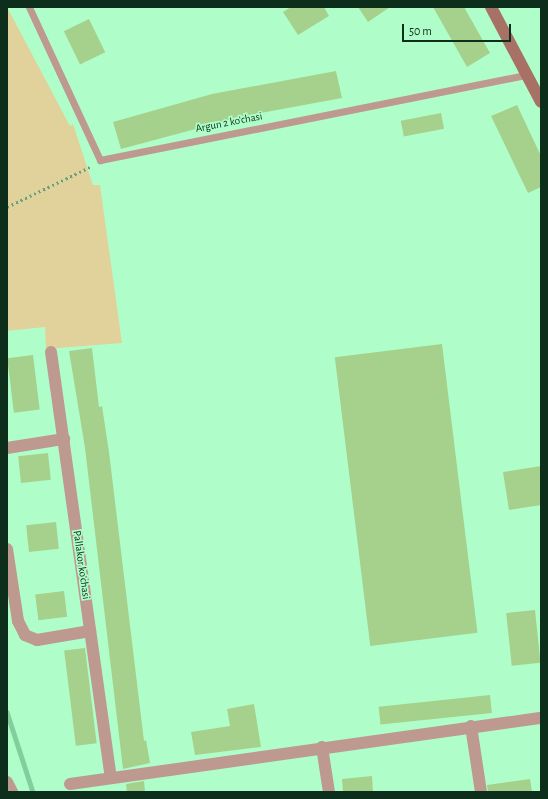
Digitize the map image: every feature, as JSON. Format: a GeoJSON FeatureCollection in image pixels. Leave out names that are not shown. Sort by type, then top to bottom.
{"type":"FeatureCollection","features":[{"type":"Feature","properties":{"kind":"street"},"geometry":{"type":"LineString","coordinates":[[491,7],[541,102]]}},
{"type":"Feature","properties":{"kind":"street","name":"Pallakor ko'chasi"},"geometry":{"type":"LineString","coordinates":[[51,352],[111,777]]}},
{"type":"Feature","properties":{"kind":"street"},"geometry":{"type":"LineString","coordinates":[[7,448],[64,439]]}},
{"type":"Feature","properties":{"kind":"street"},"geometry":{"type":"LineString","coordinates":[[7,549],[18,621],[25,635],[37,640],[90,631]]}},
{"type":"Feature","properties":{"kind":"street"},"geometry":{"type":"LineString","coordinates":[[70,784],[471,726],[541,718]]}},
{"type":"Feature","properties":{"kind":"street"},"geometry":{"type":"LineString","coordinates":[[471,726],[482,792]]}},
{"type":"Feature","properties":{"kind":"street"},"geometry":{"type":"LineString","coordinates":[[322,747],[328,792]]}},
{"type":"Feature","properties":{"kind":"street"},"geometry":{"type":"LineString","coordinates":[[7,782],[12,792]]}},
{"type":"Feature","properties":{"kind":"lane"},"geometry":{"type":"LineString","coordinates":[[29,7],[100,160]]}},
{"type":"Feature","properties":{"kind":"lane","name":"Argun 2 ko'chasi"},"geometry":{"type":"LineString","coordinates":[[100,160],[527,75]]}},
{"type":"Feature","properties":{"kind":"path"},"geometry":{"type":"LineString","coordinates":[[7,207],[88,170],[100,160]]}},
{"type":"Feature","properties":{"kind":"shaded area"},"geometry":{"type":"Polygon","coordinates":[[[7,7],[70,126],[73,124],[93,185],[100,185],[122,343],[46,349],[45,327],[7,331],[7,7]]]}},
{"type":"Feature","properties":{"kind":"building"},"geometry":{"type":"Polygon","coordinates":[[[291,7],[324,7],[329,16],[298,35],[283,12],[291,7]]]}},
{"type":"Feature","properties":{"kind":"building"},"geometry":{"type":"Polygon","coordinates":[[[358,7],[390,7],[368,22],[358,7]]]}},
{"type":"Feature","properties":{"kind":"building"},"geometry":{"type":"Polygon","coordinates":[[[433,7],[464,7],[490,53],[467,67],[433,7]]]}},
{"type":"Feature","properties":{"kind":"building"},"geometry":{"type":"Polygon","coordinates":[[[89,19],[105,52],[80,65],[64,31],[89,19]]]}},
{"type":"Feature","properties":{"kind":"building"},"geometry":{"type":"Polygon","coordinates":[[[336,71],[342,98],[244,116],[121,149],[113,122],[212,94],[336,71]]]}},
{"type":"Feature","properties":{"kind":"building"},"geometry":{"type":"Polygon","coordinates":[[[517,105],[541,156],[541,187],[528,193],[491,116],[517,105]]]}},
{"type":"Feature","properties":{"kind":"building"},"geometry":{"type":"Polygon","coordinates":[[[441,113],[444,129],[404,137],[401,121],[441,113]]]}},
{"type":"Feature","properties":{"kind":"building"},"geometry":{"type":"Polygon","coordinates":[[[442,344],[477,633],[370,646],[335,357],[442,344]]]}},
{"type":"Feature","properties":{"kind":"building"},"geometry":{"type":"Polygon","coordinates":[[[92,348],[99,407],[102,406],[109,452],[144,741],[146,740],[150,763],[123,769],[85,448],[69,351],[92,348]]]}},
{"type":"Feature","properties":{"kind":"building"},"geometry":{"type":"Polygon","coordinates":[[[33,355],[40,410],[14,413],[7,358],[33,355]]]}},
{"type":"Feature","properties":{"kind":"building"},"geometry":{"type":"Polygon","coordinates":[[[48,453],[51,480],[21,483],[18,456],[48,453]]]}},
{"type":"Feature","properties":{"kind":"building"},"geometry":{"type":"Polygon","coordinates":[[[541,466],[541,505],[509,510],[503,472],[541,466]]]}},
{"type":"Feature","properties":{"kind":"building"},"geometry":{"type":"Polygon","coordinates":[[[56,522],[59,549],[29,552],[26,525],[56,522]]]}},
{"type":"Feature","properties":{"kind":"building"},"geometry":{"type":"Polygon","coordinates":[[[64,591],[67,617],[38,620],[35,595],[64,591]]]}},
{"type":"Feature","properties":{"kind":"building"},"geometry":{"type":"Polygon","coordinates":[[[535,610],[541,663],[512,666],[506,613],[535,610]]]}},
{"type":"Feature","properties":{"kind":"building"},"geometry":{"type":"Polygon","coordinates":[[[85,648],[97,743],[76,746],[64,651],[85,648]]]}},
{"type":"Feature","properties":{"kind":"building"},"geometry":{"type":"Polygon","coordinates":[[[490,695],[492,713],[380,725],[379,707],[490,695]]]}},
{"type":"Feature","properties":{"kind":"building"},"geometry":{"type":"Polygon","coordinates":[[[254,704],[261,747],[195,755],[191,732],[230,726],[227,709],[254,704]]]}},
{"type":"Feature","properties":{"kind":"building"},"geometry":{"type":"Polygon","coordinates":[[[372,776],[373,792],[343,792],[342,779],[372,776]]]}},
{"type":"Feature","properties":{"kind":"building"},"geometry":{"type":"Polygon","coordinates":[[[530,779],[532,792],[488,792],[487,785],[530,779]]]}},
{"type":"Feature","properties":{"kind":"building"},"geometry":{"type":"Polygon","coordinates":[[[144,781],[145,792],[127,792],[126,784],[144,781]]]}},
{"type":"Feature","properties":{"kind":"waterway"},"geometry":{"type":"LineString","coordinates":[[7,712],[33,792]]}}]}
